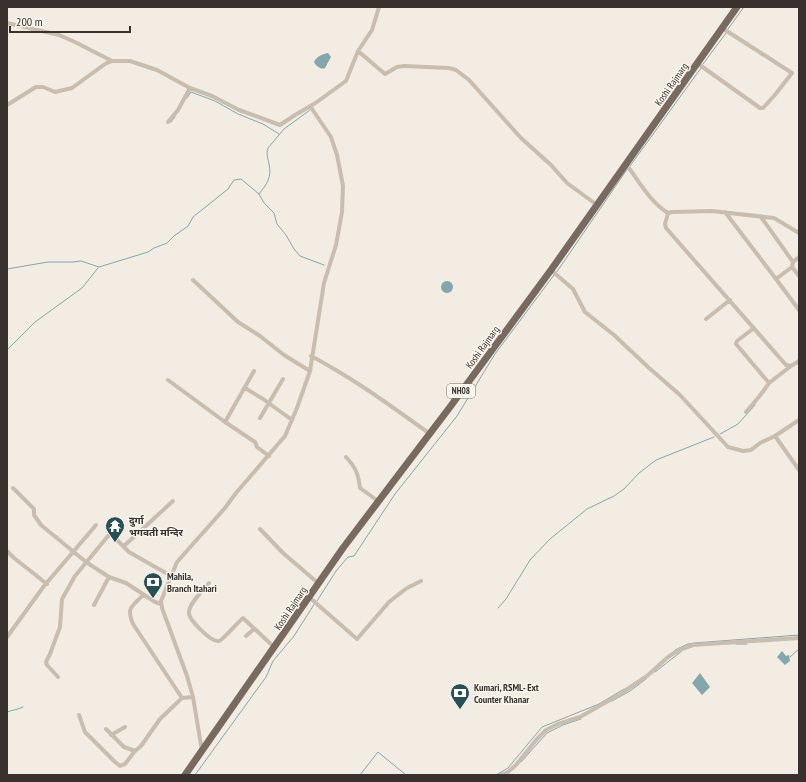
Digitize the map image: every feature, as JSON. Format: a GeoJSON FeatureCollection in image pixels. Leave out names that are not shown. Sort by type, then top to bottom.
{"type":"FeatureCollection","features":[{"type":"Feature","properties":{"kind":"main road","name":"Koshi Rajmarg"},"geometry":{"type":"LineString","coordinates":[[185,775],[343,548],[552,271],[597,205],[738,7]]}},
{"type":"Feature","properties":{"kind":"street"},"geometry":{"type":"LineString","coordinates":[[7,105],[36,87],[43,87],[55,92],[72,88],[105,64],[112,61],[130,61],[158,70],[190,88],[212,96],[259,118],[280,125],[346,82],[358,50],[372,30],[379,7]]}},
{"type":"Feature","properties":{"kind":"street"},"geometry":{"type":"LineString","coordinates":[[7,23],[59,35],[112,61]]}},
{"type":"Feature","properties":{"kind":"street"},"geometry":{"type":"LineString","coordinates":[[697,64],[760,108],[762,108],[774,96],[792,73],[722,28]]}},
{"type":"Feature","properties":{"kind":"street"},"geometry":{"type":"LineString","coordinates":[[358,50],[385,74],[397,67],[404,66],[449,68],[456,70],[469,80],[521,138],[551,165],[567,182],[597,205]]}},
{"type":"Feature","properties":{"kind":"street"},"geometry":{"type":"LineString","coordinates":[[168,122],[178,110],[190,88]]}},
{"type":"Feature","properties":{"kind":"street"},"geometry":{"type":"LineString","coordinates":[[202,752],[193,697],[161,604],[177,562],[225,508],[284,436],[292,420],[310,370],[311,356],[324,283],[336,245],[342,212],[343,186],[337,155],[331,137],[310,106]]}},
{"type":"Feature","properties":{"kind":"street"},"geometry":{"type":"LineString","coordinates":[[626,164],[655,203],[668,213],[712,211],[777,219],[799,233]]}},
{"type":"Feature","properties":{"kind":"street"},"geometry":{"type":"LineString","coordinates":[[725,212],[799,310]]}},
{"type":"Feature","properties":{"kind":"street"},"geometry":{"type":"LineString","coordinates":[[668,213],[665,224],[666,228],[786,365],[791,366]]}},
{"type":"Feature","properties":{"kind":"street"},"geometry":{"type":"LineString","coordinates":[[760,217],[799,276]]}},
{"type":"Feature","properties":{"kind":"street"},"geometry":{"type":"LineString","coordinates":[[776,279],[799,257]]}},
{"type":"Feature","properties":{"kind":"street"},"geometry":{"type":"LineString","coordinates":[[552,271],[573,289],[585,312],[614,334],[680,395],[728,447],[743,451],[751,450],[799,420]]}},
{"type":"Feature","properties":{"kind":"street"},"geometry":{"type":"LineString","coordinates":[[193,280],[238,322],[260,336],[284,355],[310,370]]}},
{"type":"Feature","properties":{"kind":"street"},"geometry":{"type":"LineString","coordinates":[[706,320],[730,300]]}},
{"type":"Feature","properties":{"kind":"street"},"geometry":{"type":"LineString","coordinates":[[754,328],[737,341],[736,344],[769,383]]}},
{"type":"Feature","properties":{"kind":"street"},"geometry":{"type":"LineString","coordinates":[[311,356],[336,369],[367,389],[430,434]]}},
{"type":"Feature","properties":{"kind":"street"},"geometry":{"type":"LineString","coordinates":[[746,412],[762,394],[769,383],[799,361]]}},
{"type":"Feature","properties":{"kind":"street"},"geometry":{"type":"LineString","coordinates":[[225,422],[254,370]]}},
{"type":"Feature","properties":{"kind":"street"},"geometry":{"type":"LineString","coordinates":[[168,380],[255,442],[257,447],[269,456]]}},
{"type":"Feature","properties":{"kind":"street"},"geometry":{"type":"LineString","coordinates":[[260,418],[283,380]]}},
{"type":"Feature","properties":{"kind":"street"},"geometry":{"type":"LineString","coordinates":[[245,388],[292,420]]}},
{"type":"Feature","properties":{"kind":"street"},"geometry":{"type":"LineString","coordinates":[[775,436],[799,470]]}},
{"type":"Feature","properties":{"kind":"street"},"geometry":{"type":"LineString","coordinates":[[346,457],[355,466],[359,477],[360,488],[378,500]]}},
{"type":"Feature","properties":{"kind":"street"},"geometry":{"type":"LineString","coordinates":[[13,488],[34,509],[34,515],[40,525],[86,562],[109,577],[126,583],[143,595],[161,604]]}},
{"type":"Feature","properties":{"kind":"street"},"geometry":{"type":"LineString","coordinates":[[124,546],[173,501]]}},
{"type":"Feature","properties":{"kind":"street"},"geometry":{"type":"LineString","coordinates":[[7,637],[46,584],[96,525]]}},
{"type":"Feature","properties":{"kind":"street"},"geometry":{"type":"LineString","coordinates":[[260,529],[283,553],[318,583]]}},
{"type":"Feature","properties":{"kind":"street"},"geometry":{"type":"LineString","coordinates":[[58,677],[46,662],[60,626],[62,599],[74,576],[110,535],[112,535],[129,552],[171,576]]}},
{"type":"Feature","properties":{"kind":"street"},"geometry":{"type":"LineString","coordinates":[[7,551],[46,584]]}},
{"type":"Feature","properties":{"kind":"street"},"geometry":{"type":"LineString","coordinates":[[94,605],[109,577]]}},
{"type":"Feature","properties":{"kind":"street"},"geometry":{"type":"LineString","coordinates":[[309,597],[357,639],[389,602],[407,588],[422,581]]}},
{"type":"Feature","properties":{"kind":"street"},"geometry":{"type":"LineString","coordinates":[[209,583],[190,607],[188,613],[190,618],[213,641],[218,642],[223,639],[243,618],[274,648]]}},
{"type":"Feature","properties":{"kind":"street"},"geometry":{"type":"LineString","coordinates":[[143,595],[130,610],[129,615],[133,624],[182,698]]}},
{"type":"Feature","properties":{"kind":"street"},"geometry":{"type":"LineString","coordinates":[[246,636],[254,629]]}},
{"type":"Feature","properties":{"kind":"street"},"geometry":{"type":"LineString","coordinates":[[500,775],[508,772],[516,765],[546,730],[580,716],[617,696],[646,676],[668,657],[679,650],[693,645],[799,638]]}},
{"type":"Feature","properties":{"kind":"street"},"geometry":{"type":"LineString","coordinates":[[79,715],[85,732],[120,766],[123,766],[141,746],[160,718],[182,698],[193,697]]}},
{"type":"Feature","properties":{"kind":"street"},"geometry":{"type":"LineString","coordinates":[[111,735],[125,727]]}},
{"type":"Feature","properties":{"kind":"street"},"geometry":{"type":"LineString","coordinates":[[106,729],[124,747],[135,751]]}},
{"type":"Feature","properties":{"kind":"water"},"geometry":{"type":"Polygon","coordinates":[[[328,53],[331,57],[325,68],[316,65],[314,62],[316,59],[328,53]]]}},
{"type":"Feature","properties":{"kind":"water"},"geometry":{"type":"Polygon","coordinates":[[[447,281],[451,283],[453,287],[451,291],[447,293],[443,291],[441,287],[443,283],[447,281]]]}},
{"type":"Feature","properties":{"kind":"water"},"geometry":{"type":"Polygon","coordinates":[[[782,651],[786,656],[789,655],[790,661],[785,665],[777,657],[782,651]]]}},
{"type":"Feature","properties":{"kind":"water"},"geometry":{"type":"Polygon","coordinates":[[[700,673],[710,687],[702,695],[692,683],[700,673]]]}},
{"type":"Feature","properties":{"kind":"waterway"},"geometry":{"type":"LineString","coordinates":[[728,29],[744,7]]}},
{"type":"Feature","properties":{"kind":"waterway"},"geometry":{"type":"LineString","coordinates":[[703,64],[726,33]]}},
{"type":"Feature","properties":{"kind":"waterway"},"geometry":{"type":"LineString","coordinates":[[630,166],[701,68]]}},
{"type":"Feature","properties":{"kind":"waterway"},"geometry":{"type":"LineString","coordinates":[[187,98],[191,92],[215,101],[238,114],[263,124],[279,134]]}},
{"type":"Feature","properties":{"kind":"waterway"},"geometry":{"type":"LineString","coordinates":[[259,194],[266,184],[270,173],[267,154],[268,148],[284,129],[310,110]]}},
{"type":"Feature","properties":{"kind":"waterway"},"geometry":{"type":"LineString","coordinates":[[171,122],[175,117]]}},
{"type":"Feature","properties":{"kind":"waterway"},"geometry":{"type":"LineString","coordinates":[[556,273],[628,168]]}},
{"type":"Feature","properties":{"kind":"waterway"},"geometry":{"type":"LineString","coordinates":[[7,269],[48,262],[81,261],[99,267],[148,252],[167,243],[188,226],[193,217],[228,189],[234,180],[241,179],[259,194],[264,203],[274,213],[277,224],[300,256],[324,265]]}},
{"type":"Feature","properties":{"kind":"waterway"},"geometry":{"type":"LineString","coordinates":[[7,350],[35,322],[82,288],[98,268]]}},
{"type":"Feature","properties":{"kind":"waterway"},"geometry":{"type":"LineString","coordinates":[[317,601],[336,571],[348,557],[354,556],[395,494],[457,416],[495,354],[554,275]]}},
{"type":"Feature","properties":{"kind":"waterway"},"geometry":{"type":"LineString","coordinates":[[720,434],[738,424],[755,405]]}},
{"type":"Feature","properties":{"kind":"waterway"},"geometry":{"type":"LineString","coordinates":[[498,608],[506,599],[530,560],[550,539],[587,509],[614,496],[624,489],[639,473],[656,460],[714,437]]}},
{"type":"Feature","properties":{"kind":"waterway"},"geometry":{"type":"LineString","coordinates":[[195,775],[266,677],[273,661],[294,636],[315,603]]}},
{"type":"Feature","properties":{"kind":"waterway"},"geometry":{"type":"LineString","coordinates":[[675,650],[694,643],[799,635]]}},
{"type":"Feature","properties":{"kind":"waterway"},"geometry":{"type":"LineString","coordinates":[[736,644],[747,644]]}},
{"type":"Feature","properties":{"kind":"waterway"},"geometry":{"type":"LineString","coordinates":[[790,657],[799,649]]}},
{"type":"Feature","properties":{"kind":"waterway"},"geometry":{"type":"LineString","coordinates":[[655,672],[682,651]]}},
{"type":"Feature","properties":{"kind":"waterway"},"geometry":{"type":"LineString","coordinates":[[612,701],[630,691],[646,679]]}},
{"type":"Feature","properties":{"kind":"waterway"},"geometry":{"type":"LineString","coordinates":[[496,775],[508,768],[542,727],[599,704],[624,689]]}},
{"type":"Feature","properties":{"kind":"waterway"},"geometry":{"type":"LineString","coordinates":[[7,712],[23,707]]}},
{"type":"Feature","properties":{"kind":"waterway"},"geometry":{"type":"LineString","coordinates":[[521,762],[547,733],[563,725],[581,719]]}},
{"type":"Feature","properties":{"kind":"waterway"},"geometry":{"type":"LineString","coordinates":[[360,775],[378,752],[406,775]]}},
{"type":"Feature","properties":{"kind":"place","name":"दुर्गा भगवती मन्दिर"},"geometry":{"type":"Point","coordinates":[115,543]}},
{"type":"Feature","properties":{"kind":"place","name":"Mahila, Branch Itahari"},"geometry":{"type":"Point","coordinates":[153,599]}},
{"type":"Feature","properties":{"kind":"place","name":"Kumari, RSML- Ext Counter Khanar"},"geometry":{"type":"Point","coordinates":[460,710]}}]}
